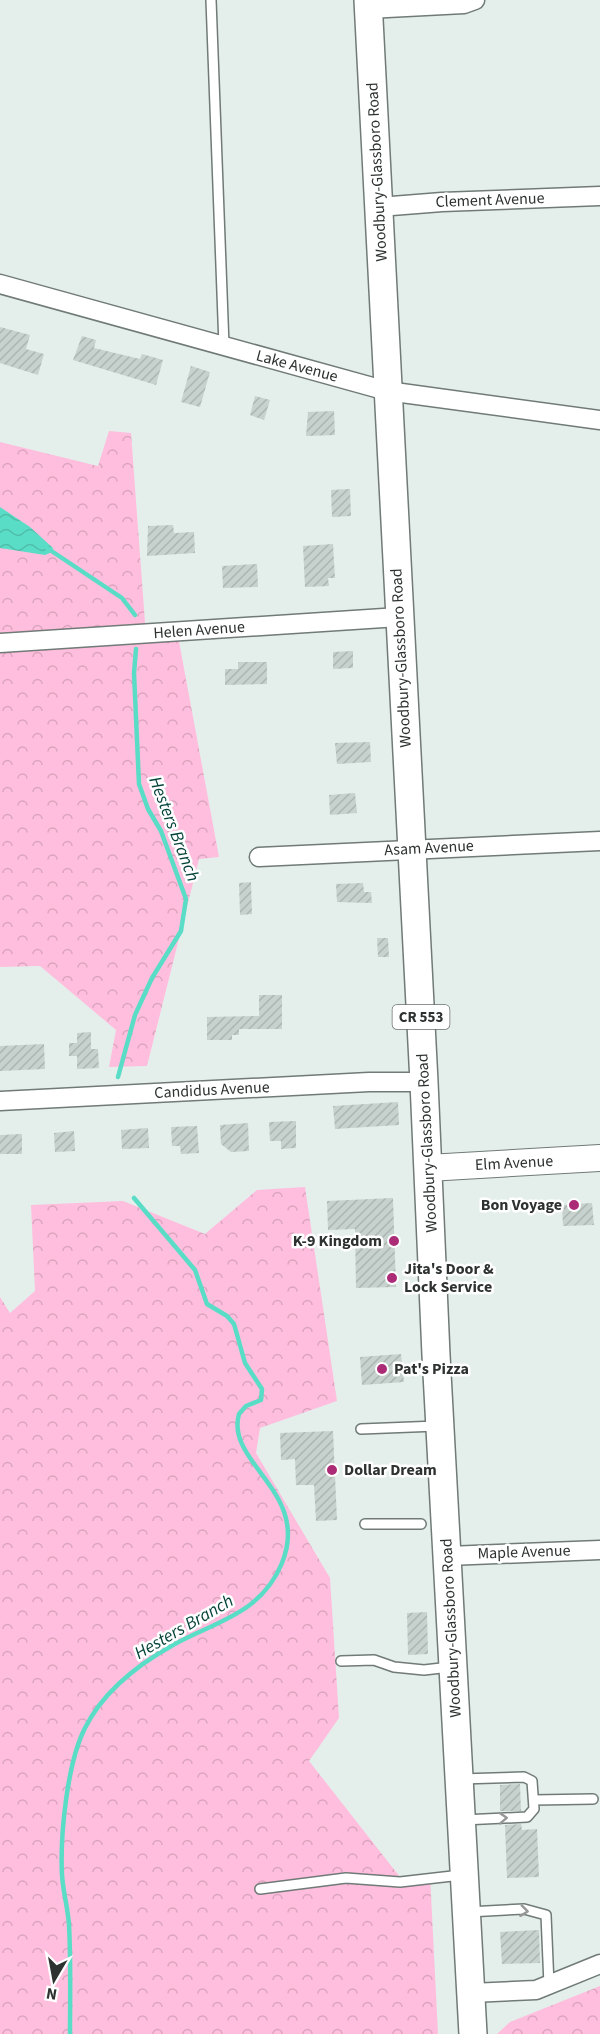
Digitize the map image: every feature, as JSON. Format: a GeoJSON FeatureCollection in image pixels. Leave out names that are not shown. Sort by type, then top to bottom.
{"type":"FeatureCollection","features":[{"type":"Feature","properties":{"kind":"main road","name":"Woodbury-Glassboro Road"},"geometry":{"type":"LineString","coordinates":[[368,5],[428,1168],[426,1426],[448,1556],[460,1820],[473,2034]]}},
{"type":"Feature","properties":{"kind":"main road","name":"Elm Avenue"},"geometry":{"type":"LineString","coordinates":[[428,1168],[600,1158]]}},
{"type":"Feature","properties":{"kind":"street"},"geometry":{"type":"LineString","coordinates":[[368,5],[464,4],[475,0]]}},
{"type":"Feature","properties":{"kind":"street","name":"Clement Avenue"},"geometry":{"type":"LineString","coordinates":[[380,207],[442,202],[600,196]]}},
{"type":"Feature","properties":{"kind":"street","name":"Lake Avenue"},"geometry":{"type":"LineString","coordinates":[[0,284],[387,391],[600,420]]}},
{"type":"Feature","properties":{"kind":"street","name":"Helen Avenue"},"geometry":{"type":"LineString","coordinates":[[0,643],[399,617]]}},
{"type":"Feature","properties":{"kind":"street","name":"Asam Avenue"},"geometry":{"type":"LineString","coordinates":[[259,857],[600,841]]}},
{"type":"Feature","properties":{"kind":"street","name":"Candidus Avenue"},"geometry":{"type":"LineString","coordinates":[[0,1101],[424,1082]]}},
{"type":"Feature","properties":{"kind":"street","name":"Maple Avenue"},"geometry":{"type":"LineString","coordinates":[[448,1556],[600,1550]]}},
{"type":"Feature","properties":{"kind":"street"},"geometry":{"type":"LineString","coordinates":[[471,1993],[536,1990],[600,1964]]}},
{"type":"Feature","properties":{"kind":"lane"},"geometry":{"type":"LineString","coordinates":[[211,0],[224,346]]}},
{"type":"Feature","properties":{"kind":"lane"},"geometry":{"type":"LineString","coordinates":[[361,1429],[426,1426]]}},
{"type":"Feature","properties":{"kind":"lane"},"geometry":{"type":"LineString","coordinates":[[365,1524],[421,1524]]}},
{"type":"Feature","properties":{"kind":"lane"},"geometry":{"type":"LineString","coordinates":[[341,1661],[374,1660],[394,1666],[424,1670],[453,1666]]}},
{"type":"Feature","properties":{"kind":"lane"},"geometry":{"type":"LineString","coordinates":[[458,1779],[524,1777],[532,1781],[534,1800],[534,1809],[527,1817],[460,1820]]}},
{"type":"Feature","properties":{"kind":"lane"},"geometry":{"type":"LineString","coordinates":[[534,1800],[593,1799]]}},
{"type":"Feature","properties":{"kind":"lane"},"geometry":{"type":"LineString","coordinates":[[260,1889],[346,1878],[400,1882],[464,1875]]}},
{"type":"Feature","properties":{"kind":"lane"},"geometry":{"type":"LineString","coordinates":[[466,1913],[524,1909],[546,1915],[549,1985]]}},
{"type":"Feature","properties":{"kind":"green space"},"geometry":{"type":"Polygon","coordinates":[[[109,431],[131,433],[146,636],[178,636],[219,857],[199,859],[147,1066],[109,1067],[116,1030],[40,966],[0,967],[0,442],[98,466],[109,431]]]}},
{"type":"Feature","properties":{"kind":"green space"},"geometry":{"type":"Polygon","coordinates":[[[305,1187],[337,1401],[260,1428],[256,1453],[330,1578],[339,1718],[309,1761],[400,1877],[430,1875],[438,2034],[0,2034],[0,1297],[10,1313],[35,1291],[31,1205],[123,1201],[205,1234],[257,1190],[305,1187]]]}},
{"type":"Feature","properties":{"kind":"green space"},"geometry":{"type":"Polygon","coordinates":[[[600,1986],[600,2034],[497,2034],[510,2022],[600,1986]]]}},
{"type":"Feature","properties":{"kind":"water"},"geometry":{"type":"Polygon","coordinates":[[[0,507],[30,527],[53,548],[52,552],[45,555],[0,548],[0,507]]]}},
{"type":"Feature","properties":{"kind":"building"},"geometry":{"type":"Polygon","coordinates":[[[0,327],[30,335],[26,349],[44,354],[38,375],[0,363],[0,327]]]}},
{"type":"Feature","properties":{"kind":"building"},"geometry":{"type":"Polygon","coordinates":[[[82,336],[96,340],[94,348],[140,359],[142,354],[163,360],[156,385],[73,360],[82,336]]]}},
{"type":"Feature","properties":{"kind":"building"},"geometry":{"type":"Polygon","coordinates":[[[191,366],[210,372],[200,407],[181,402],[191,366]]]}},
{"type":"Feature","properties":{"kind":"building"},"geometry":{"type":"Polygon","coordinates":[[[255,396],[270,400],[264,420],[250,415],[255,396]]]}},
{"type":"Feature","properties":{"kind":"building"},"geometry":{"type":"Polygon","coordinates":[[[334,411],[335,435],[306,436],[308,412],[334,411]]]}},
{"type":"Feature","properties":{"kind":"building"},"geometry":{"type":"Polygon","coordinates":[[[350,489],[351,516],[332,517],[331,490],[350,489]]]}},
{"type":"Feature","properties":{"kind":"building"},"geometry":{"type":"Polygon","coordinates":[[[173,525],[174,533],[194,532],[195,553],[147,556],[148,526],[173,525]]]}},
{"type":"Feature","properties":{"kind":"building"},"geometry":{"type":"Polygon","coordinates":[[[333,544],[335,578],[328,578],[329,586],[305,587],[303,546],[333,544]]]}},
{"type":"Feature","properties":{"kind":"building"},"geometry":{"type":"Polygon","coordinates":[[[257,564],[258,587],[223,588],[222,566],[257,564]]]}},
{"type":"Feature","properties":{"kind":"building"},"geometry":{"type":"Polygon","coordinates":[[[353,651],[353,668],[333,669],[333,652],[353,651]]]}},
{"type":"Feature","properties":{"kind":"building"},"geometry":{"type":"Polygon","coordinates":[[[238,662],[267,662],[267,684],[225,685],[225,669],[238,669],[238,662]]]}},
{"type":"Feature","properties":{"kind":"building"},"geometry":{"type":"Polygon","coordinates":[[[370,742],[371,762],[337,764],[335,743],[370,742]]]}},
{"type":"Feature","properties":{"kind":"building"},"geometry":{"type":"Polygon","coordinates":[[[355,793],[357,813],[330,815],[329,795],[355,793]]]}},
{"type":"Feature","properties":{"kind":"building"},"geometry":{"type":"Polygon","coordinates":[[[251,882],[252,914],[240,915],[239,883],[251,882]]]}},
{"type":"Feature","properties":{"kind":"building"},"geometry":{"type":"Polygon","coordinates":[[[363,883],[364,892],[371,892],[372,903],[337,902],[336,884],[363,883]]]}},
{"type":"Feature","properties":{"kind":"building"},"geometry":{"type":"Polygon","coordinates":[[[377,938],[388,938],[389,957],[378,957],[377,938]]]}},
{"type":"Feature","properties":{"kind":"building"},"geometry":{"type":"Polygon","coordinates":[[[259,995],[282,995],[282,1029],[239,1029],[239,1035],[232,1035],[232,1040],[207,1040],[207,1017],[259,1016],[259,995]]]}},
{"type":"Feature","properties":{"kind":"building"},"geometry":{"type":"Polygon","coordinates":[[[91,1032],[91,1049],[98,1049],[99,1068],[77,1069],[77,1056],[69,1056],[69,1043],[77,1043],[77,1033],[91,1032]]]}},
{"type":"Feature","properties":{"kind":"building"},"geometry":{"type":"Polygon","coordinates":[[[44,1044],[45,1069],[0,1071],[0,1046],[44,1044]]]}},
{"type":"Feature","properties":{"kind":"building"},"geometry":{"type":"Polygon","coordinates":[[[398,1102],[399,1125],[335,1129],[333,1106],[398,1102]]]}},
{"type":"Feature","properties":{"kind":"building"},"geometry":{"type":"Polygon","coordinates":[[[296,1121],[296,1148],[281,1149],[281,1141],[270,1141],[269,1122],[296,1121]]]}},
{"type":"Feature","properties":{"kind":"building"},"geometry":{"type":"Polygon","coordinates":[[[248,1123],[249,1151],[231,1152],[221,1144],[220,1125],[248,1123]]]}},
{"type":"Feature","properties":{"kind":"building"},"geometry":{"type":"Polygon","coordinates":[[[197,1126],[199,1153],[181,1154],[180,1146],[172,1146],[171,1127],[197,1126]]]}},
{"type":"Feature","properties":{"kind":"building"},"geometry":{"type":"Polygon","coordinates":[[[148,1128],[149,1148],[122,1149],[121,1130],[148,1128]]]}},
{"type":"Feature","properties":{"kind":"building"},"geometry":{"type":"Polygon","coordinates":[[[74,1131],[75,1151],[55,1152],[54,1133],[74,1131]]]}},
{"type":"Feature","properties":{"kind":"building"},"geometry":{"type":"Polygon","coordinates":[[[22,1134],[22,1154],[0,1154],[0,1135],[22,1134]]]}},
{"type":"Feature","properties":{"kind":"building"},"geometry":{"type":"Polygon","coordinates":[[[393,1198],[396,1287],[356,1288],[355,1229],[328,1230],[327,1201],[393,1198]]]}},
{"type":"Feature","properties":{"kind":"building"},"geometry":{"type":"Polygon","coordinates":[[[592,1203],[594,1225],[563,1226],[562,1205],[592,1203]]]}},
{"type":"Feature","properties":{"kind":"building","name":"Pat's Pizza"},"geometry":{"type":"Polygon","coordinates":[[[401,1354],[404,1382],[362,1385],[360,1357],[401,1354]]]}},
{"type":"Feature","properties":{"kind":"building"},"geometry":{"type":"Polygon","coordinates":[[[333,1431],[337,1520],[316,1521],[314,1485],[296,1485],[295,1459],[281,1460],[280,1433],[333,1431]]]}},
{"type":"Feature","properties":{"kind":"building"},"geometry":{"type":"Polygon","coordinates":[[[427,1612],[428,1654],[408,1655],[407,1613],[427,1612]]]}},
{"type":"Feature","properties":{"kind":"building"},"geometry":{"type":"Polygon","coordinates":[[[520,1784],[521,1811],[500,1811],[500,1785],[520,1784]]]}},
{"type":"Feature","properties":{"kind":"building"},"geometry":{"type":"Polygon","coordinates":[[[521,1824],[522,1830],[537,1829],[539,1877],[507,1878],[505,1825],[521,1824]]]}},
{"type":"Feature","properties":{"kind":"building"},"geometry":{"type":"Polygon","coordinates":[[[539,1930],[540,1963],[502,1964],[500,1932],[539,1930]]]}},
{"type":"Feature","properties":{"kind":"waterway","name":"Hesters Branch"},"geometry":{"type":"LineString","coordinates":[[47,548],[122,598],[135,615]]}},
{"type":"Feature","properties":{"kind":"waterway","name":"Hesters Branch"},"geometry":{"type":"LineString","coordinates":[[118,1077],[135,1015],[152,978],[181,931],[186,899],[161,831],[148,809],[139,784],[134,673],[136,649]]}},
{"type":"Feature","properties":{"kind":"waterway","name":"Hesters Branch"},"geometry":{"type":"LineString","coordinates":[[70,2034],[70,1939],[63,1888],[62,1840],[69,1780],[85,1728],[112,1691],[135,1670],[173,1645],[236,1614],[262,1594],[282,1563],[288,1538],[286,1517],[277,1498],[244,1448],[238,1432],[239,1414],[246,1406],[261,1400],[262,1389],[245,1363],[234,1324],[227,1316],[207,1304],[195,1270],[134,1198]]}},
{"type":"Feature","properties":{"kind":"place","name":"Bon Voyage"},"geometry":{"type":"Point","coordinates":[574,1205]}},
{"type":"Feature","properties":{"kind":"place","name":"K-9 Kingdom"},"geometry":{"type":"Point","coordinates":[394,1241]}},
{"type":"Feature","properties":{"kind":"place","name":"Jita's Door & Lock Service"},"geometry":{"type":"Point","coordinates":[392,1278]}},
{"type":"Feature","properties":{"kind":"place","name":"Pat's Pizza"},"geometry":{"type":"Point","coordinates":[382,1369]}},
{"type":"Feature","properties":{"kind":"place","name":"Dollar Dream"},"geometry":{"type":"Point","coordinates":[332,1470]}}]}
